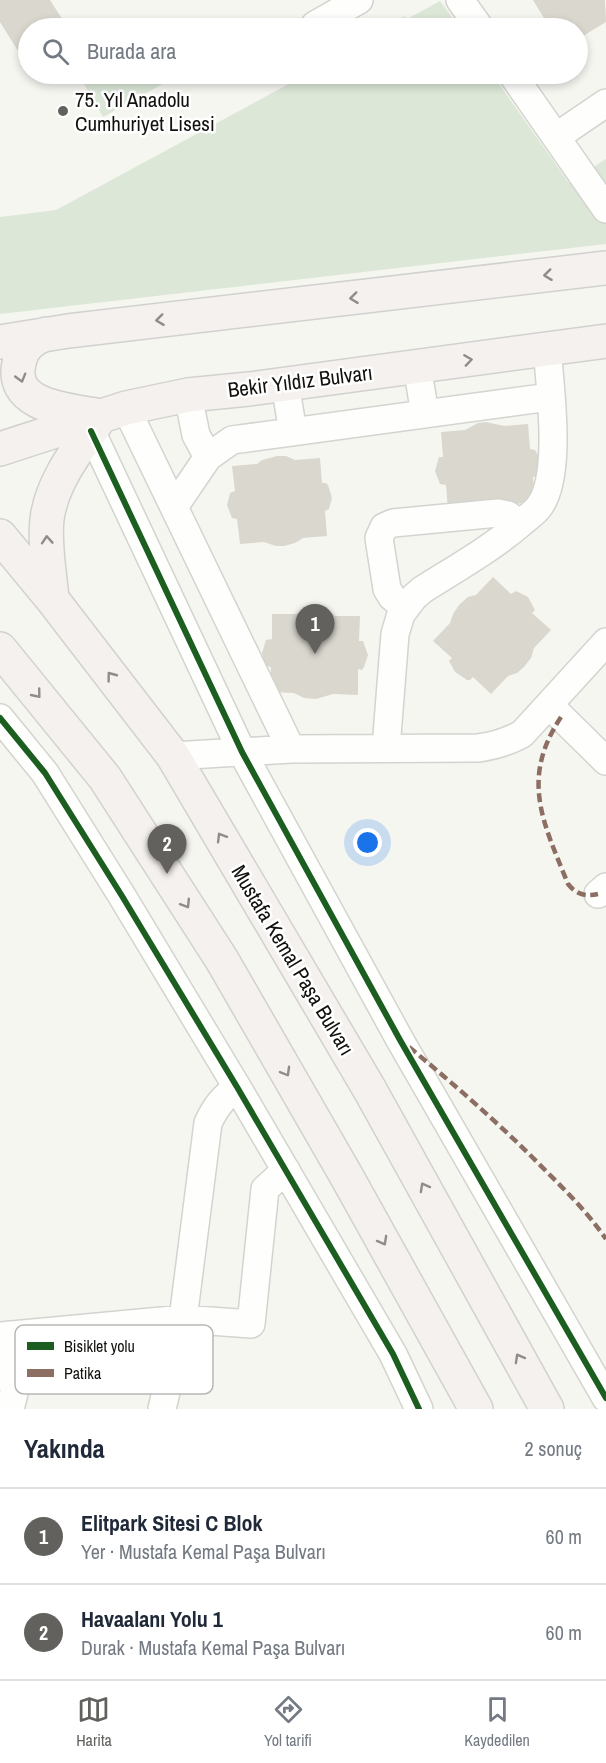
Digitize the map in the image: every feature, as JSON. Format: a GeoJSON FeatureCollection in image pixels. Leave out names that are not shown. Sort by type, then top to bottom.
{"type":"FeatureCollection","features":[{"type":"Feature","properties":{"kind":"main road"},"geometry":{"type":"LineString","coordinates":[[0,342],[46,334],[606,268]]}},
{"type":"Feature","properties":{"kind":"main road"},"geometry":{"type":"LineString","coordinates":[[0,323],[46,334]]}},
{"type":"Feature","properties":{"kind":"main road"},"geometry":{"type":"LineString","coordinates":[[46,334],[23,350],[18,368],[22,387],[28,395],[46,405],[106,418],[60,479],[50,504],[46,533],[52,599]]}},
{"type":"Feature","properties":{"kind":"main road","name":"Bekir Yıldız Bulvarı"},"geometry":{"type":"LineString","coordinates":[[0,450],[188,395],[606,341]]}},
{"type":"Feature","properties":{"kind":"main road","name":"Mustafa Kemal Paşa Bulvarı"},"geometry":{"type":"LineString","coordinates":[[0,536],[52,599],[173,756],[370,1090],[547,1409]]}},
{"type":"Feature","properties":{"kind":"main road"},"geometry":{"type":"LineString","coordinates":[[0,649],[105,778],[222,960],[476,1409]]}},
{"type":"Feature","properties":{"kind":"street"},"geometry":{"type":"LineString","coordinates":[[329,18],[359,0]]}},
{"type":"Feature","properties":{"kind":"street"},"geometry":{"type":"LineString","coordinates":[[460,0],[473,18]]}},
{"type":"Feature","properties":{"kind":"street"},"geometry":{"type":"LineString","coordinates":[[519,84],[606,209]]}},
{"type":"Feature","properties":{"kind":"street"},"geometry":{"type":"LineString","coordinates":[[556,137],[606,103]]}},
{"type":"Feature","properties":{"kind":"street"},"geometry":{"type":"LineString","coordinates":[[386,748],[394,633],[401,614],[422,590],[505,536],[540,507],[550,476],[553,455],[547,349]]}},
{"type":"Feature","properties":{"kind":"street"},"geometry":{"type":"LineString","coordinates":[[417,366],[425,414]]}},
{"type":"Feature","properties":{"kind":"street"},"geometry":{"type":"LineString","coordinates":[[285,384],[293,432]]}},
{"type":"Feature","properties":{"kind":"street"},"geometry":{"type":"LineString","coordinates":[[188,395],[196,435],[208,457]]}},
{"type":"Feature","properties":{"kind":"street"},"geometry":{"type":"LineString","coordinates":[[174,507],[208,457],[232,440],[550,397]]}},
{"type":"Feature","properties":{"kind":"street"},"geometry":{"type":"LineString","coordinates":[[106,418],[174,507],[291,749]]}},
{"type":"Feature","properties":{"kind":"street"},"geometry":{"type":"LineString","coordinates":[[106,418],[242,752],[400,1040],[606,1398]]}},
{"type":"Feature","properties":{"kind":"street"},"geometry":{"type":"LineString","coordinates":[[407,605],[392,597],[387,589],[379,538],[384,527],[393,523],[498,513],[508,515],[520,524]]}},
{"type":"Feature","properties":{"kind":"street"},"geometry":{"type":"LineString","coordinates":[[173,756],[291,749],[494,746],[522,734],[606,642]]}},
{"type":"Feature","properties":{"kind":"street"},"geometry":{"type":"LineString","coordinates":[[549,705],[606,761]]}},
{"type":"Feature","properties":{"kind":"street"},"geometry":{"type":"LineString","coordinates":[[0,718],[45,773],[122,896],[393,1354],[418,1409]]}},
{"type":"Feature","properties":{"kind":"street"},"geometry":{"type":"LineString","coordinates":[[182,1325],[208,1123],[214,1109],[237,1087]]}},
{"type":"Feature","properties":{"kind":"street"},"geometry":{"type":"LineString","coordinates":[[116,1325],[183,1319],[251,1324],[265,1189],[286,1170]]}},
{"type":"Feature","properties":{"kind":"street"},"geometry":{"type":"LineString","coordinates":[[4,1335],[14,1394],[10,1409]]}},
{"type":"Feature","properties":{"kind":"street"},"geometry":{"type":"LineString","coordinates":[[162,1409],[166,1394]]}},
{"type":"Feature","properties":{"kind":"green space"},"geometry":{"type":"Polygon","coordinates":[[[440,1],[453,18],[409,18],[440,1]]]}},
{"type":"Feature","properties":{"kind":"green space"},"geometry":{"type":"Polygon","coordinates":[[[84,84],[163,84],[103,117],[84,84]]]}},
{"type":"Feature","properties":{"kind":"green space"},"geometry":{"type":"Polygon","coordinates":[[[289,84],[499,84],[569,183],[606,159],[606,244],[0,314],[0,217],[56,210],[289,84]]]}},
{"type":"Feature","properties":{"kind":"building"},"geometry":{"type":"Polygon","coordinates":[[[0,0],[50,0],[62,18],[18,18],[18,51],[0,22],[0,0]]]}},
{"type":"Feature","properties":{"kind":"building"},"geometry":{"type":"Polygon","coordinates":[[[533,0],[605,0],[606,22],[588,33],[588,18],[544,18],[533,0]]]}},
{"type":"Feature","properties":{"kind":"building"},"geometry":{"type":"Polygon","coordinates":[[[486,422],[504,426],[528,424],[530,449],[535,450],[539,457],[537,477],[533,477],[535,502],[448,510],[446,485],[440,484],[435,471],[439,457],[443,457],[441,432],[465,430],[478,423],[486,422]]]}},
{"type":"Feature","properties":{"kind":"building"},"geometry":{"type":"Polygon","coordinates":[[[286,456],[295,460],[320,458],[322,483],[328,485],[332,498],[329,509],[325,511],[327,536],[303,538],[284,546],[264,542],[240,544],[237,519],[232,518],[227,505],[230,493],[235,491],[232,466],[257,464],[262,460],[286,456]]]}},
{"type":"Feature","properties":{"kind":"building"},"geometry":{"type":"Polygon","coordinates":[[[493,577],[511,594],[516,591],[528,597],[535,610],[532,613],[551,630],[534,648],[531,658],[524,667],[508,676],[491,694],[473,677],[467,680],[455,672],[449,661],[452,658],[433,641],[450,623],[459,605],[468,597],[476,595],[493,577]]]}},
{"type":"Feature","properties":{"kind":"building"},"geometry":{"type":"Polygon","coordinates":[[[317,609],[328,611],[335,616],[360,616],[359,641],[363,641],[368,655],[362,670],[358,669],[358,695],[333,694],[316,699],[304,698],[294,693],[270,692],[271,667],[266,666],[262,653],[266,640],[272,639],[272,614],[296,614],[317,609]]]}},
{"type":"Feature","properties":{"kind":"marked path"},"geometry":{"type":"LineString","coordinates":[[561,717],[549,739],[541,761],[539,781],[544,820],[568,884],[581,894],[598,894]]}},
{"type":"Feature","properties":{"kind":"marked path"},"geometry":{"type":"LineString","coordinates":[[409,1047],[479,1107],[529,1154],[577,1203],[606,1239]]}},
{"type":"Feature","properties":{"kind":"cycle path"},"geometry":{"type":"LineString","coordinates":[[91,431],[242,752],[400,1040],[606,1398]]}},
{"type":"Feature","properties":{"kind":"cycle path"},"geometry":{"type":"LineString","coordinates":[[0,718],[45,773],[122,896],[393,1354],[419,1409]]}},
{"type":"Feature","properties":{"kind":"place","name":"75. Yıl Anadolu Cumhuriyet Lisesi"},"geometry":{"type":"Point","coordinates":[63,111]}},
{"type":"Feature","properties":{"kind":"place","name":"Elitpark Sitesi C Blok"},"geometry":{"type":"Point","coordinates":[315,654]}},
{"type":"Feature","properties":{"kind":"place","name":"Havaalanı Yolu 1"},"geometry":{"type":"Point","coordinates":[167,874]}}]}
